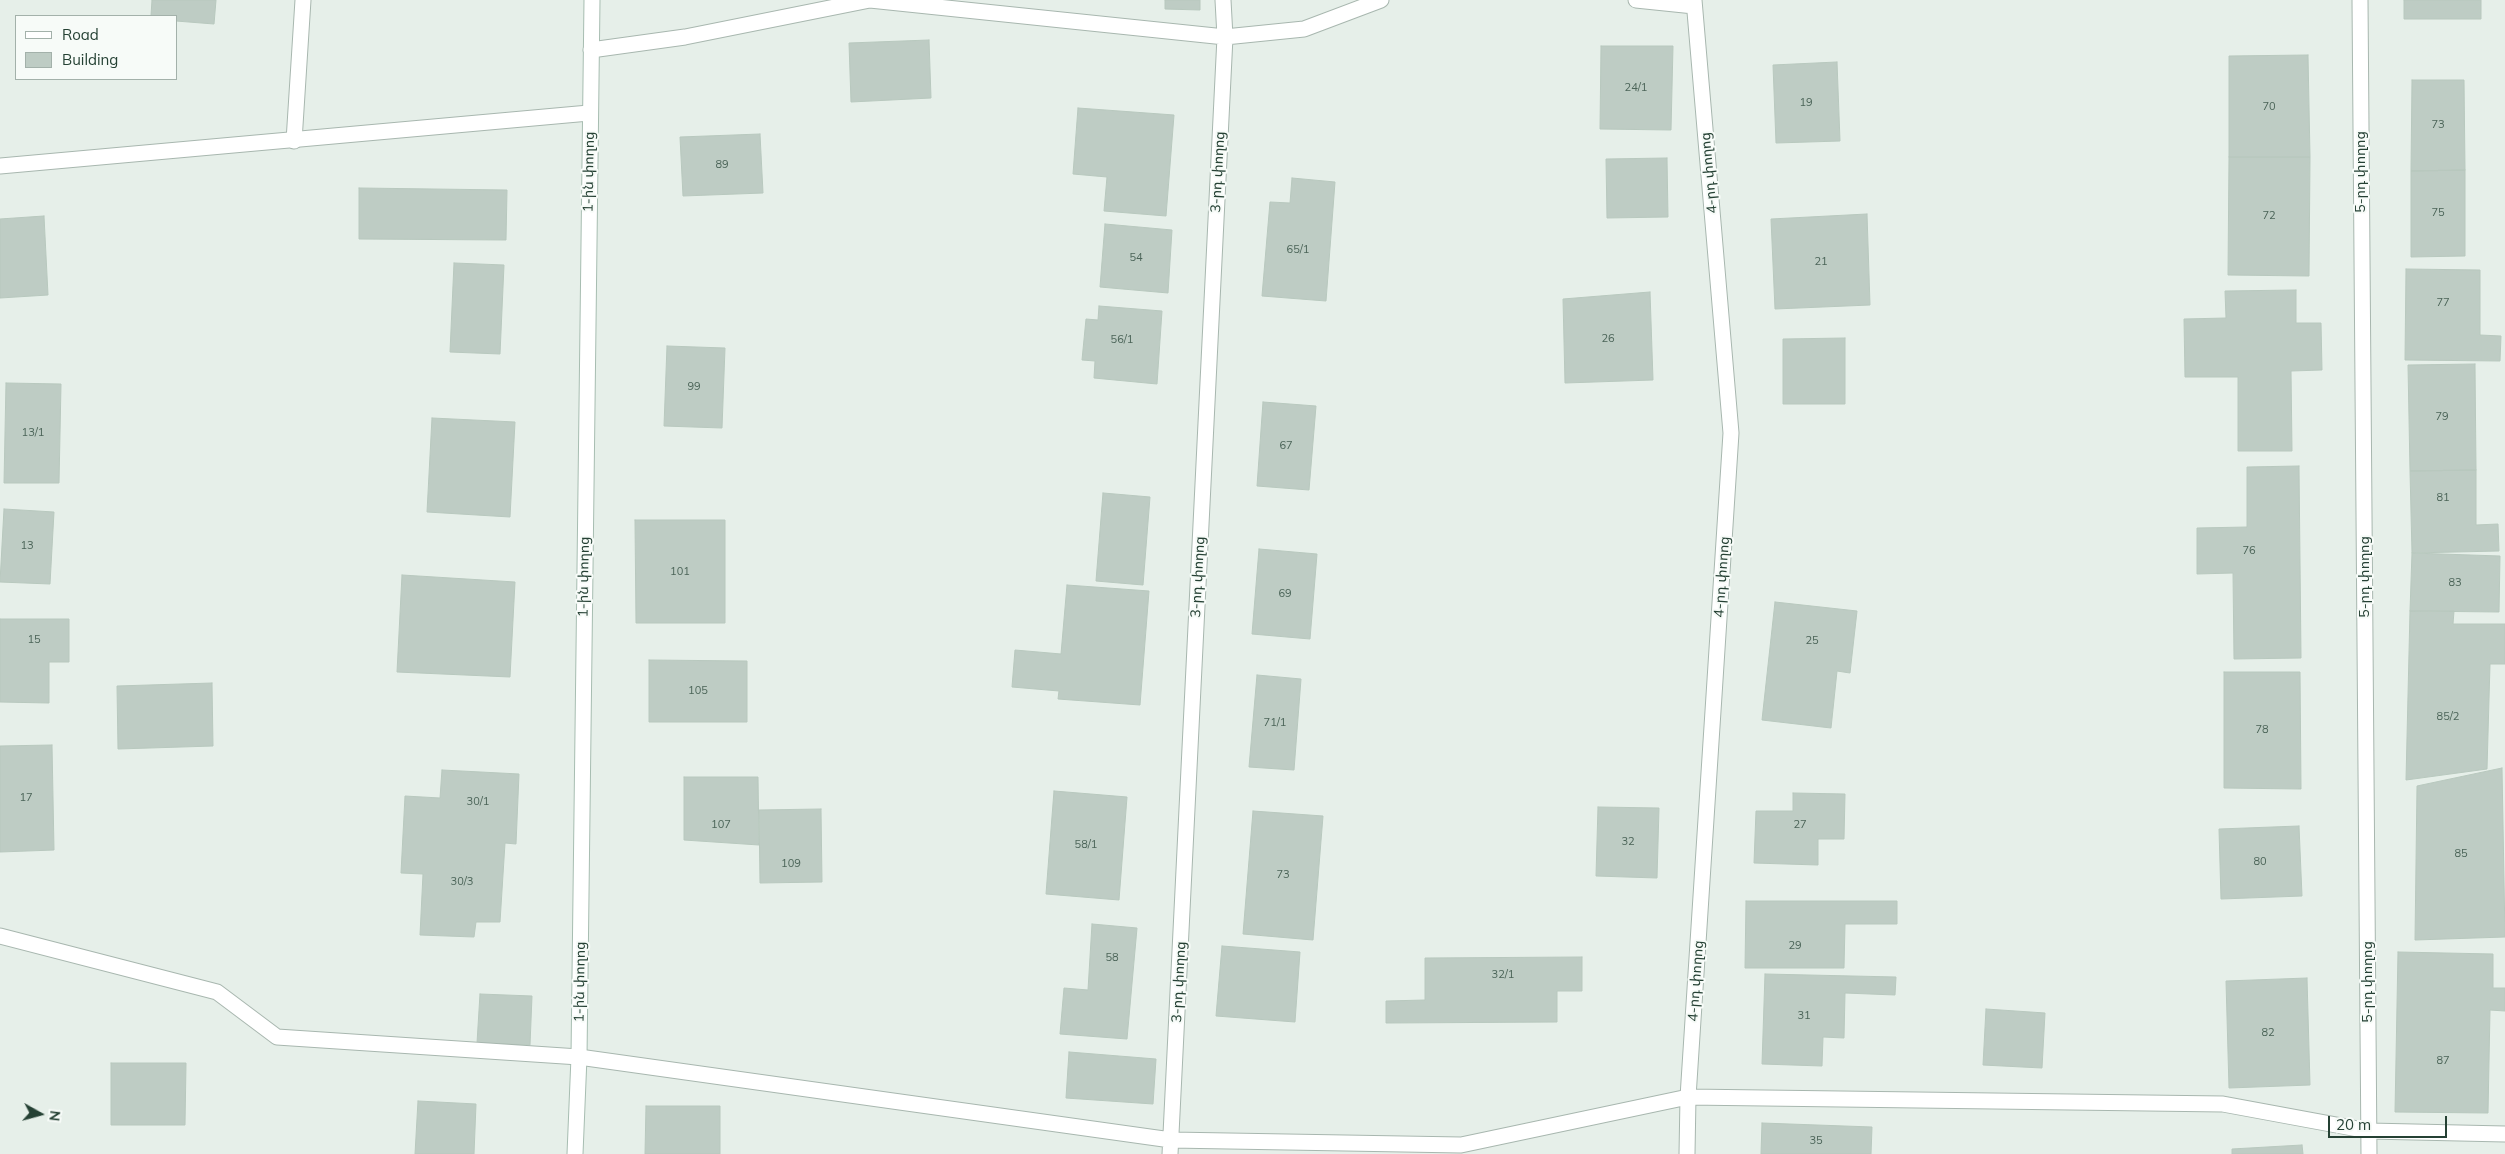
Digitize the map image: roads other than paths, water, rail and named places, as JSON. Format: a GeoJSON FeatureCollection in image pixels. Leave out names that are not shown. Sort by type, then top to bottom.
{"type":"FeatureCollection","features":[{"type":"Feature","properties":{"kind":"street"},"geometry":{"type":"LineString","coordinates":[[294,141],[303,0]]}},
{"type":"Feature","properties":{"kind":"street","name":"1-ին փողոց"},"geometry":{"type":"LineString","coordinates":[[575,1154],[579,1057],[592,0]]}},
{"type":"Feature","properties":{"kind":"street"},"geometry":{"type":"LineString","coordinates":[[591,50],[685,37],[870,0],[1224,37],[1304,29],[1381,0]]}},
{"type":"Feature","properties":{"kind":"street","name":"3-րդ փողոց"},"geometry":{"type":"LineString","coordinates":[[1170,1147],[1224,37],[1223,0]]}},
{"type":"Feature","properties":{"kind":"street"},"geometry":{"type":"LineString","coordinates":[[1636,0],[1694,3]]}},
{"type":"Feature","properties":{"kind":"street","name":"5-րդ փողոց"},"geometry":{"type":"LineString","coordinates":[[2360,0],[2369,1154]]}},
{"type":"Feature","properties":{"kind":"street","name":"4-րդ փողոց"},"geometry":{"type":"LineString","coordinates":[[1687,1154],[1688,1098],[1731,433],[1694,3]]}},
{"type":"Feature","properties":{"kind":"street"},"geometry":{"type":"LineString","coordinates":[[0,166],[590,113]]}},
{"type":"Feature","properties":{"kind":"street"},"geometry":{"type":"LineString","coordinates":[[0,936],[218,992],[277,1037],[579,1057],[1170,1147],[1461,1145],[1688,1098],[2224,1104],[2369,1130],[2505,1134]]}}]}
